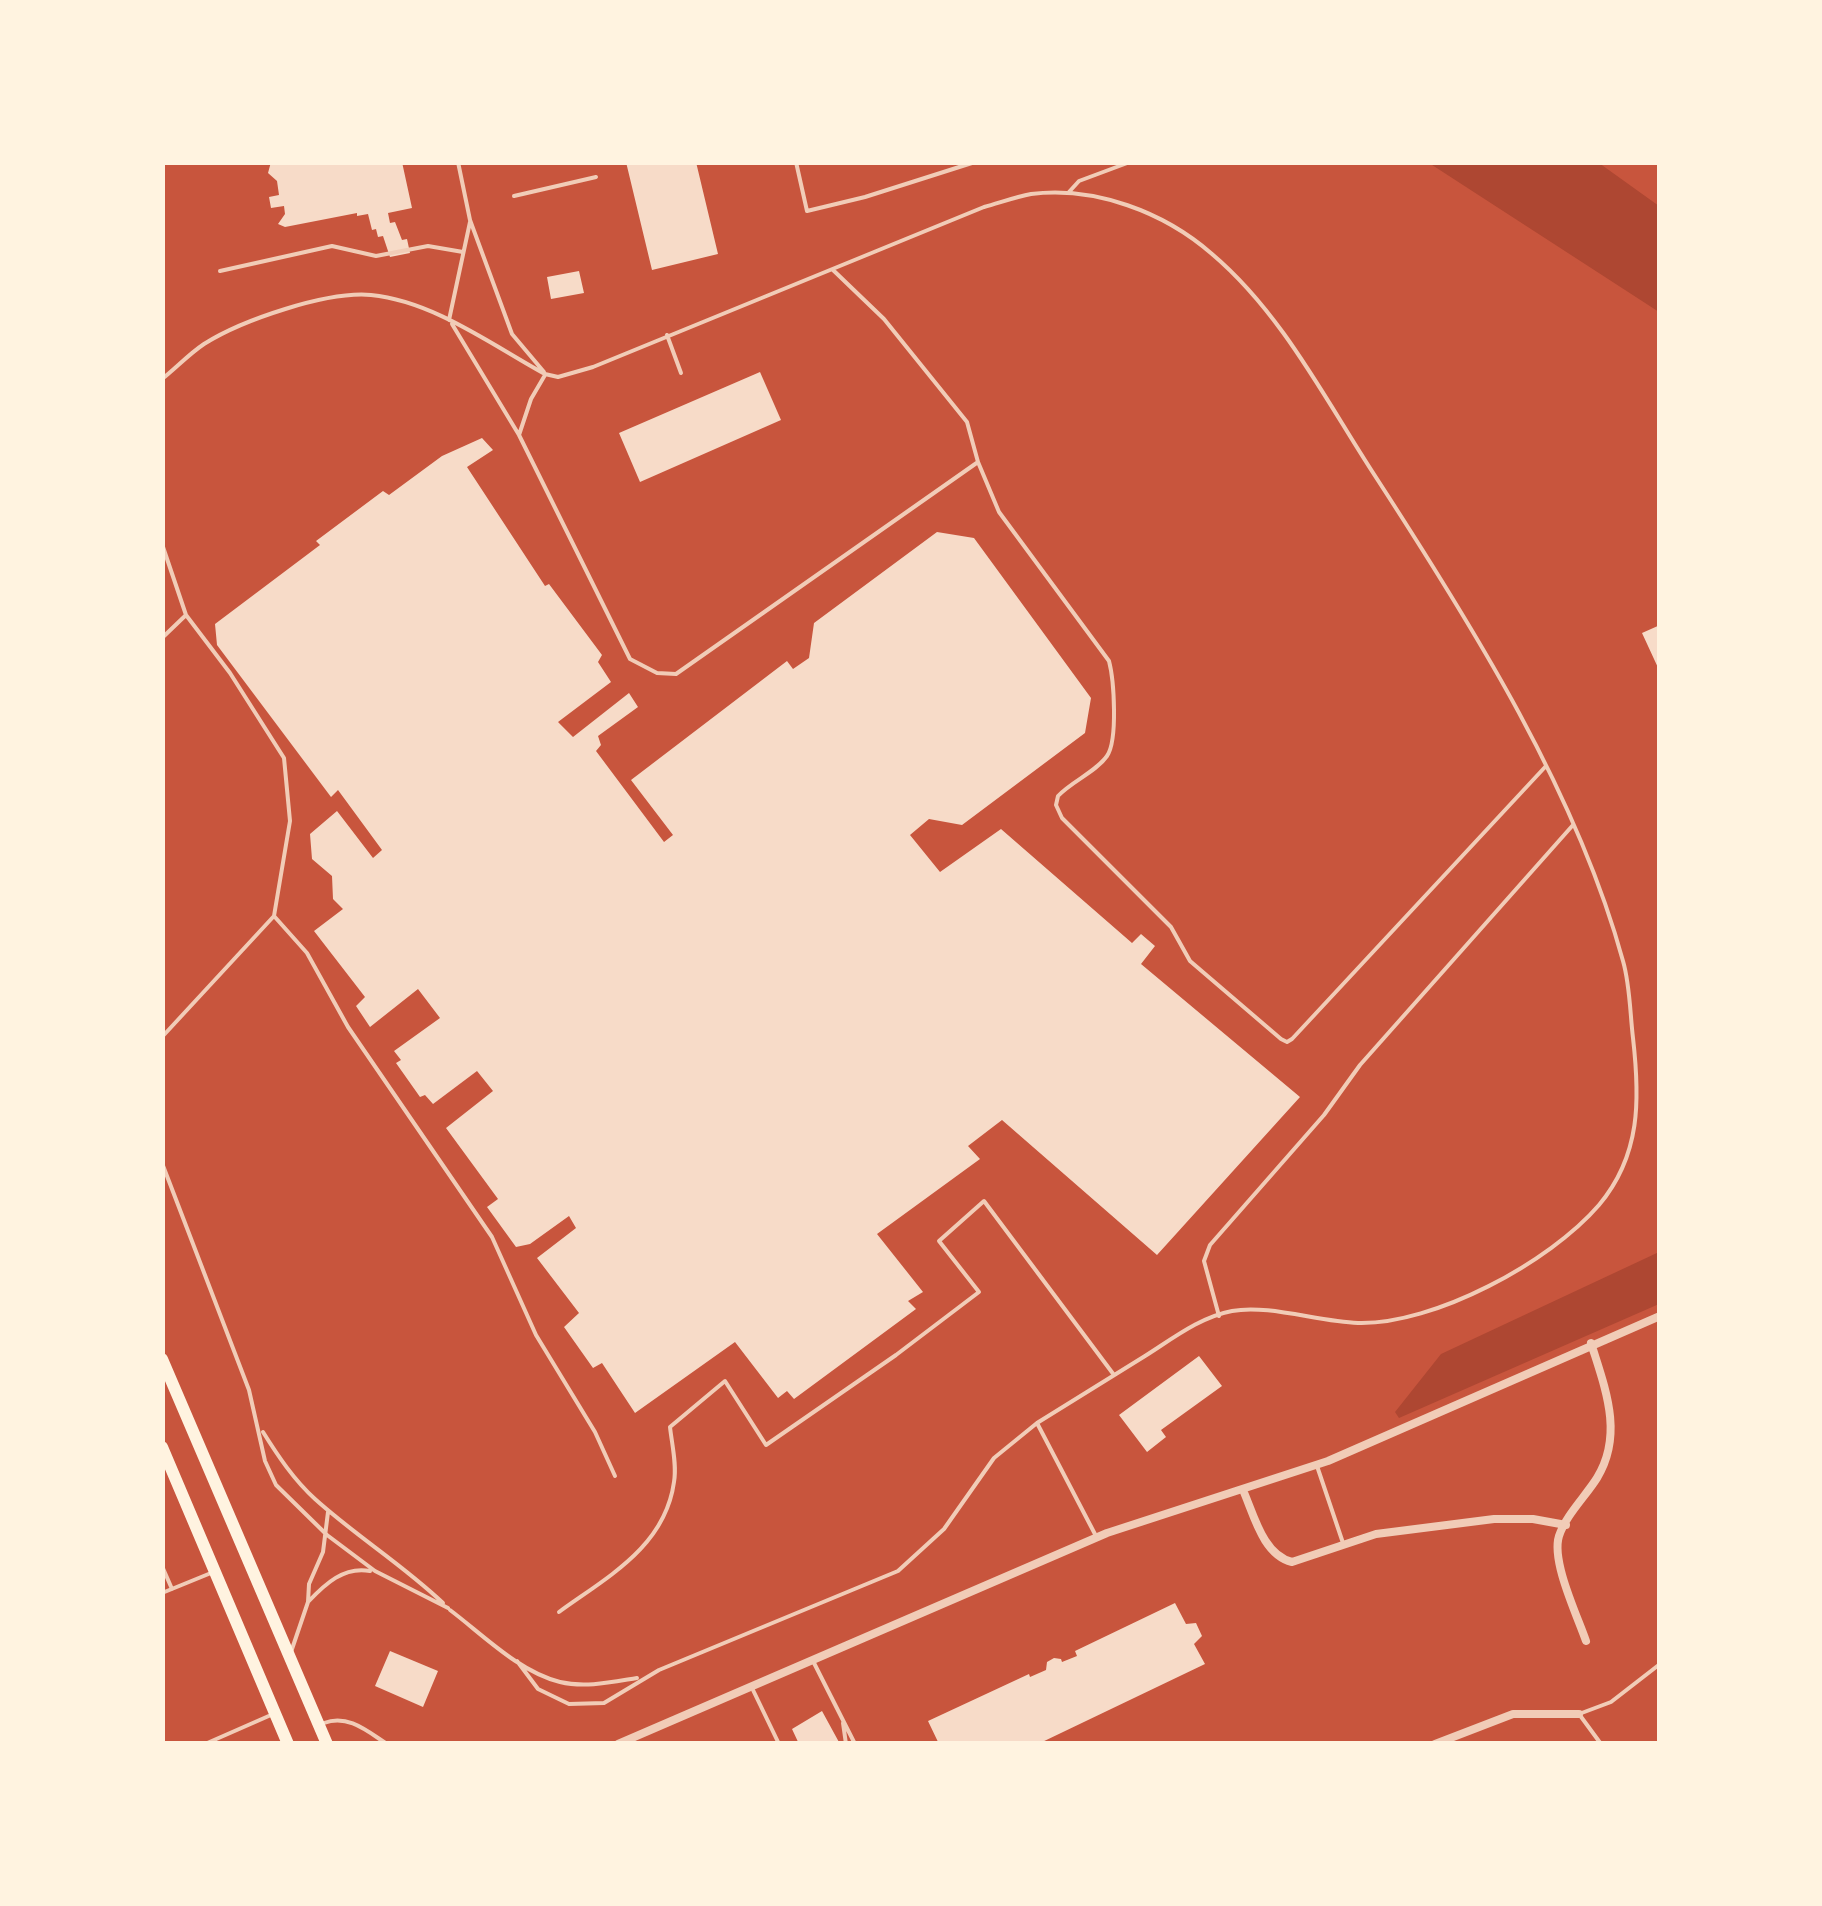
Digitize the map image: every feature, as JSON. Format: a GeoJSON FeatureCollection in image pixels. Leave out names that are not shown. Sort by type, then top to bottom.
{"type":"FeatureCollection","features":[{"type":"Feature","properties":{"kind":"main road"},"geometry":{"type":"LineString","coordinates":[[162,1359],[169,1392],[327,1744]]}},
{"type":"Feature","properties":{"kind":"main road"},"geometry":{"type":"LineString","coordinates":[[162,1447],[288,1744]]}},
{"type":"Feature","properties":{"kind":"street"},"geometry":{"type":"LineString","coordinates":[[620,1743],[1097,1538],[1316,1464],[1660,1316]]}},
{"type":"Feature","properties":{"kind":"street"},"geometry":{"type":"LineString","coordinates":[[1586,1640],[1558,1560],[1558,1538],[1599,1474],[1608,1452],[1612,1412],[1590,1343]]}},
{"type":"Feature","properties":{"kind":"street"},"geometry":{"type":"LineString","coordinates":[[1243,1490],[1269,1547],[1280,1559],[1292,1562],[1376,1534],[1494,1518],[1566,1525]]}},
{"type":"Feature","properties":{"kind":"street"},"geometry":{"type":"LineString","coordinates":[[1435,1744],[1513,1714],[1580,1714]]}},
{"type":"Feature","properties":{"kind":"lane"},"geometry":{"type":"LineString","coordinates":[[458,162],[470,220],[512,334],[545,374]]}},
{"type":"Feature","properties":{"kind":"lane"},"geometry":{"type":"LineString","coordinates":[[796,162],[807,211],[975,162]]}},
{"type":"Feature","properties":{"kind":"lane"},"geometry":{"type":"LineString","coordinates":[[1069,192],[1078,182],[1130,162]]}},
{"type":"Feature","properties":{"kind":"lane"},"geometry":{"type":"LineString","coordinates":[[514,196],[596,177]]}},
{"type":"Feature","properties":{"kind":"lane"},"geometry":{"type":"LineString","coordinates":[[162,379],[203,345],[258,317],[370,294],[449,320],[545,374],[558,377],[593,367],[984,208],[1028,194],[1069,192],[1120,202],[1187,236],[1213,254],[1263,307],[1439,573],[1546,766],[1606,908],[1624,966],[1639,1092],[1636,1129],[1628,1157],[1601,1202],[1566,1237],[1487,1288],[1411,1315],[1364,1323],[1313,1320],[1261,1310],[1231,1311],[1194,1325],[1037,1423],[994,1458],[944,1529],[898,1571],[642,1678],[604,1703],[570,1704],[538,1689],[517,1661]]}},
{"type":"Feature","properties":{"kind":"lane"},"geometry":{"type":"LineString","coordinates":[[470,220],[449,320],[519,435],[630,658],[662,674],[676,674],[978,462]]}},
{"type":"Feature","properties":{"kind":"lane"},"geometry":{"type":"LineString","coordinates":[[220,271],[332,246],[376,256],[428,246],[462,252]]}},
{"type":"Feature","properties":{"kind":"lane"},"geometry":{"type":"LineString","coordinates":[[832,270],[884,318],[967,422],[978,462],[999,512],[1109,661],[1114,679],[1112,744],[1107,756],[1058,796],[1056,806],[1062,818],[1172,927],[1190,961],[1281,1039],[1292,1040],[1546,766]]}},
{"type":"Feature","properties":{"kind":"lane"},"geometry":{"type":"LineString","coordinates":[[666,336],[681,373]]}},
{"type":"Feature","properties":{"kind":"lane"},"geometry":{"type":"LineString","coordinates":[[519,435],[531,399],[545,374]]}},
{"type":"Feature","properties":{"kind":"lane"},"geometry":{"type":"LineString","coordinates":[[162,544],[186,615],[230,673],[284,758],[290,822],[274,916],[162,1038]]}},
{"type":"Feature","properties":{"kind":"lane"},"geometry":{"type":"LineString","coordinates":[[162,638],[186,615]]}},
{"type":"Feature","properties":{"kind":"lane"},"geometry":{"type":"LineString","coordinates":[[1219,1316],[1204,1261],[1210,1245],[1324,1115],[1360,1065],[1573,825]]}},
{"type":"Feature","properties":{"kind":"lane"},"geometry":{"type":"LineString","coordinates":[[274,916],[307,953],[348,1027],[492,1237],[536,1336],[595,1432],[615,1476]]}},
{"type":"Feature","properties":{"kind":"lane"},"geometry":{"type":"LineString","coordinates":[[162,1164],[250,1390],[265,1461],[276,1485],[327,1534],[375,1572],[448,1608]]}},
{"type":"Feature","properties":{"kind":"lane"},"geometry":{"type":"LineString","coordinates":[[558,1612],[638,1554],[666,1517],[675,1478],[670,1427],[725,1381],[766,1445],[979,1292],[938,1241],[984,1201],[1114,1375]]}},
{"type":"Feature","properties":{"kind":"lane"},"geometry":{"type":"LineString","coordinates":[[1037,1423],[1097,1538]]}},
{"type":"Feature","properties":{"kind":"lane"},"geometry":{"type":"LineString","coordinates":[[260,1428],[288,1470],[328,1510],[517,1661],[558,1682],[594,1685],[642,1678]]}},
{"type":"Feature","properties":{"kind":"lane"},"geometry":{"type":"LineString","coordinates":[[1316,1464],[1344,1547]]}},
{"type":"Feature","properties":{"kind":"lane"},"geometry":{"type":"LineString","coordinates":[[290,1656],[327,1534],[328,1510]]}},
{"type":"Feature","properties":{"kind":"lane"},"geometry":{"type":"LineString","coordinates":[[162,1566],[172,1589]]}},
{"type":"Feature","properties":{"kind":"lane"},"geometry":{"type":"LineString","coordinates":[[308,1602],[336,1577],[357,1568],[375,1572]]}},
{"type":"Feature","properties":{"kind":"lane"},"geometry":{"type":"LineString","coordinates":[[162,1593],[215,1571]]}},
{"type":"Feature","properties":{"kind":"lane"},"geometry":{"type":"LineString","coordinates":[[812,1660],[855,1744]]}},
{"type":"Feature","properties":{"kind":"lane"},"geometry":{"type":"LineString","coordinates":[[1601,1744],[1580,1714],[1611,1702],[1660,1664]]}},
{"type":"Feature","properties":{"kind":"lane"},"geometry":{"type":"LineString","coordinates":[[752,1687],[780,1744]]}},
{"type":"Feature","properties":{"kind":"lane"},"geometry":{"type":"LineString","coordinates":[[207,1743],[275,1713]]}},
{"type":"Feature","properties":{"kind":"lane"},"geometry":{"type":"LineString","coordinates":[[319,1725],[334,1719],[346,1720],[387,1744]]}},
{"type":"Feature","properties":{"kind":"lane"},"geometry":{"type":"LineString","coordinates":[[843,1719],[846,1744]]}},
{"type":"Feature","properties":{"kind":"shaded area"},"geometry":{"type":"Polygon","coordinates":[[[1429,163],[1599,163],[1659,206],[1659,312],[1429,163]]]}},
{"type":"Feature","properties":{"kind":"shaded area"},"geometry":{"type":"Polygon","coordinates":[[[1659,1252],[1659,1304],[1399,1418],[1395,1412],[1441,1354],[1659,1252]]]}},
{"type":"Feature","properties":{"kind":"building"},"geometry":{"type":"Polygon","coordinates":[[[271,162],[402,162],[412,208],[388,213],[402,240],[407,239],[410,253],[390,257],[383,236],[378,237],[376,229],[372,230],[368,214],[285,227],[278,224],[285,214],[284,206],[271,208],[269,197],[279,195],[277,181],[268,173],[271,162]]]}},
{"type":"Feature","properties":{"kind":"building"},"geometry":{"type":"Polygon","coordinates":[[[626,162],[696,162],[718,254],[652,270],[626,162]]]}},
{"type":"Feature","properties":{"kind":"building"},"geometry":{"type":"Polygon","coordinates":[[[579,271],[584,293],[551,299],[547,277],[579,271]]]}},
{"type":"Feature","properties":{"kind":"building"},"geometry":{"type":"Polygon","coordinates":[[[760,372],[781,420],[640,482],[619,433],[760,372]]]}},
{"type":"Feature","properties":{"kind":"building"},"geometry":{"type":"Polygon","coordinates":[[[482,438],[493,450],[467,467],[545,586],[549,584],[602,655],[598,662],[611,682],[558,722],[573,737],[629,693],[638,707],[598,736],[601,745],[596,751],[664,842],[673,835],[631,780],[787,661],[793,669],[809,658],[814,623],[937,532],[974,538],[1091,698],[1085,733],[962,825],[929,819],[910,835],[940,872],[1001,829],[1132,943],[1141,934],[1155,946],[1141,964],[1300,1097],[1157,1255],[1002,1120],[968,1146],[980,1159],[877,1234],[923,1292],[908,1301],[916,1309],[794,1399],[787,1391],[778,1398],[735,1342],[635,1413],[602,1363],[593,1368],[564,1327],[579,1313],[537,1258],[576,1228],[569,1216],[530,1244],[516,1247],[487,1207],[498,1199],[446,1128],[493,1091],[477,1071],[433,1104],[425,1095],[420,1097],[396,1063],[401,1060],[394,1051],[440,1018],[418,989],[370,1027],[356,1006],[365,997],[314,931],[343,909],[333,899],[332,876],[312,859],[310,834],[337,811],[373,858],[382,850],[338,790],[331,797],[217,645],[215,624],[320,545],[316,541],[383,491],[389,495],[442,456],[482,438]]]}},
{"type":"Feature","properties":{"kind":"building"},"geometry":{"type":"Polygon","coordinates":[[[1660,625],[1660,672],[1642,633],[1660,625]]]}},
{"type":"Feature","properties":{"kind":"building"},"geometry":{"type":"Polygon","coordinates":[[[1199,1356],[1222,1386],[1161,1430],[1166,1437],[1147,1452],[1119,1415],[1199,1356]]]}},
{"type":"Feature","properties":{"kind":"building"},"geometry":{"type":"Polygon","coordinates":[[[1175,1603],[1186,1624],[1196,1623],[1202,1636],[1194,1644],[1205,1664],[1038,1744],[939,1744],[928,1721],[1029,1674],[1030,1677],[1046,1670],[1047,1662],[1054,1658],[1062,1662],[1077,1656],[1075,1651],[1175,1603]]]}},
{"type":"Feature","properties":{"kind":"building"},"geometry":{"type":"Polygon","coordinates":[[[390,1651],[438,1671],[423,1707],[375,1686],[390,1651]]]}},
{"type":"Feature","properties":{"kind":"building"},"geometry":{"type":"Polygon","coordinates":[[[822,1711],[840,1744],[799,1744],[792,1729],[822,1711]]]}}]}
